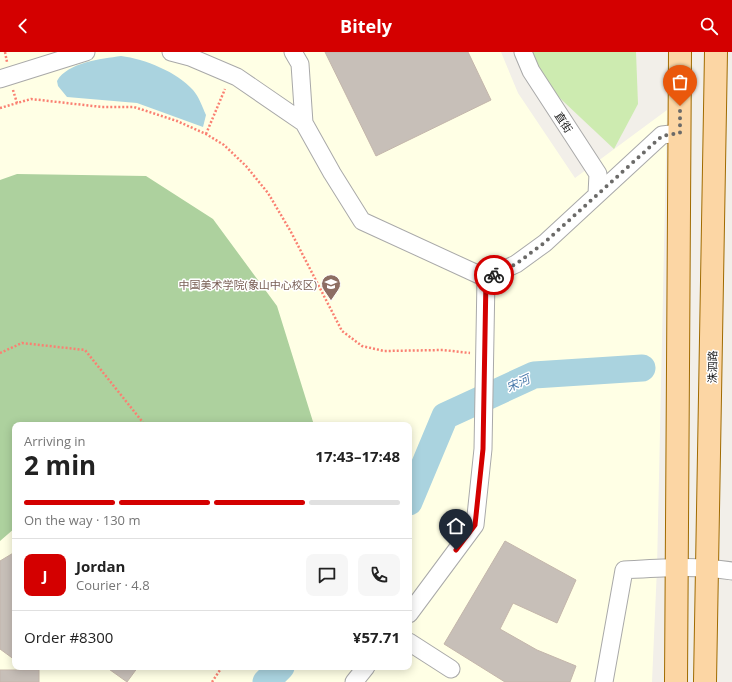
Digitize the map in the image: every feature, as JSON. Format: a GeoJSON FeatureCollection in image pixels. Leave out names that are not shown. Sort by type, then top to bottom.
{"type":"FeatureCollection","features":[{"type":"Feature","properties":{"kind":"main road"},"geometry":{"type":"LineString","coordinates":[[676,682],[680,52]]}},
{"type":"Feature","properties":{"kind":"main road","name":"洙泗路"},"geometry":{"type":"LineString","coordinates":[[705,682],[716,52]]}},
{"type":"Feature","properties":{"kind":"street"},"geometry":{"type":"LineString","coordinates":[[0,79],[86,52]]}},
{"type":"Feature","properties":{"kind":"street"},"geometry":{"type":"LineString","coordinates":[[171,52],[190,57],[232,74],[280,105],[304,123],[332,174],[362,221],[486,278],[516,264],[544,243],[662,136],[680,133]]}},
{"type":"Feature","properties":{"kind":"street"},"geometry":{"type":"LineString","coordinates":[[293,52],[300,64],[304,123]]}},
{"type":"Feature","properties":{"kind":"street","name":"直街"},"geometry":{"type":"LineString","coordinates":[[523,52],[531,71],[598,174],[597,194]]}},
{"type":"Feature","properties":{"kind":"street"},"geometry":{"type":"LineString","coordinates":[[412,610],[475,525],[483,449],[486,278]]}},
{"type":"Feature","properties":{"kind":"street"},"geometry":{"type":"LineString","coordinates":[[604,682],[624,570],[708,567],[732,571]]}},
{"type":"Feature","properties":{"kind":"street"},"geometry":{"type":"LineString","coordinates":[[412,644],[451,669]]}},
{"type":"Feature","properties":{"kind":"street"},"geometry":{"type":"LineString","coordinates":[[354,682],[364,670]]}},
{"type":"Feature","properties":{"kind":"path"},"geometry":{"type":"LineString","coordinates":[[206,134],[232,74]]}},
{"type":"Feature","properties":{"kind":"path"},"geometry":{"type":"LineString","coordinates":[[0,108],[31,99],[102,107],[134,107],[177,121],[206,134],[224,145],[246,166],[268,193],[291,232],[342,331],[347,335],[362,346],[384,351],[444,350],[484,354]]}},
{"type":"Feature","properties":{"kind":"path"},"geometry":{"type":"LineString","coordinates":[[0,353],[22,343],[85,350],[144,422]]}},
{"type":"Feature","properties":{"kind":"path"},"geometry":{"type":"LineString","coordinates":[[212,682],[220,670]]}},
{"type":"Feature","properties":{"kind":"shaded area","name":"中国美术学院(象山中心校区)"},"geometry":{"type":"Polygon","coordinates":[[[0,52],[501,52],[518,93],[575,178],[667,110],[657,568],[652,682],[0,682],[0,52]]]}},
{"type":"Feature","properties":{"kind":"green space"},"geometry":{"type":"Polygon","coordinates":[[[529,52],[636,52],[638,104],[614,149],[531,71],[529,52]]]}},
{"type":"Feature","properties":{"kind":"green space"},"geometry":{"type":"Polygon","coordinates":[[[17,174],[146,176],[213,219],[277,306],[313,422],[12,422],[12,531],[0,541],[0,180],[17,174]]]}},
{"type":"Feature","properties":{"kind":"water"},"geometry":{"type":"Polygon","coordinates":[[[121,56],[140,60],[160,67],[186,83],[197,96],[206,115],[203,127],[137,103],[67,97],[58,86],[57,81],[62,75],[77,66],[86,62],[121,56]]]}},
{"type":"Feature","properties":{"kind":"building"},"geometry":{"type":"Polygon","coordinates":[[[325,52],[468,52],[491,100],[376,156],[325,52]]]}},
{"type":"Feature","properties":{"kind":"building"},"geometry":{"type":"Polygon","coordinates":[[[505,541],[576,580],[557,623],[513,603],[500,629],[537,650],[576,666],[570,682],[505,682],[444,644],[505,541]]]}},
{"type":"Feature","properties":{"kind":"building"},"geometry":{"type":"Polygon","coordinates":[[[12,554],[12,658],[0,649],[0,561],[12,554]]]}},
{"type":"Feature","properties":{"kind":"building"},"geometry":{"type":"Polygon","coordinates":[[[0,670],[39,670],[39,682],[0,682],[0,670]]]}},
{"type":"Feature","properties":{"kind":"building"},"geometry":{"type":"Polygon","coordinates":[[[110,670],[136,670],[127,682],[110,670]]]}},
{"type":"Feature","properties":{"kind":"waterway","name":"宋河"},"geometry":{"type":"LineString","coordinates":[[412,495],[445,416],[534,375],[642,368]]}},
{"type":"Feature","properties":{"kind":"waterway","name":"宋河"},"geometry":{"type":"LineString","coordinates":[[266,682],[278,670]]}},
{"type":"Feature","properties":{"kind":"way so far"},"geometry":{"type":"LineString","coordinates":[[494,275],[516,264],[544,243],[605,186],[662,136],[680,133],[680,106]]}},
{"type":"Feature","properties":{"kind":"place","name":"中国美术学院(象山中心校区)"},"geometry":{"type":"Point","coordinates":[331,301]}},
{"type":"Feature","properties":{"kind":"route"},"geometry":{"type":"LineString","coordinates":[[456,550],[475,525],[483,449],[486,278],[494,275]]}}]}
